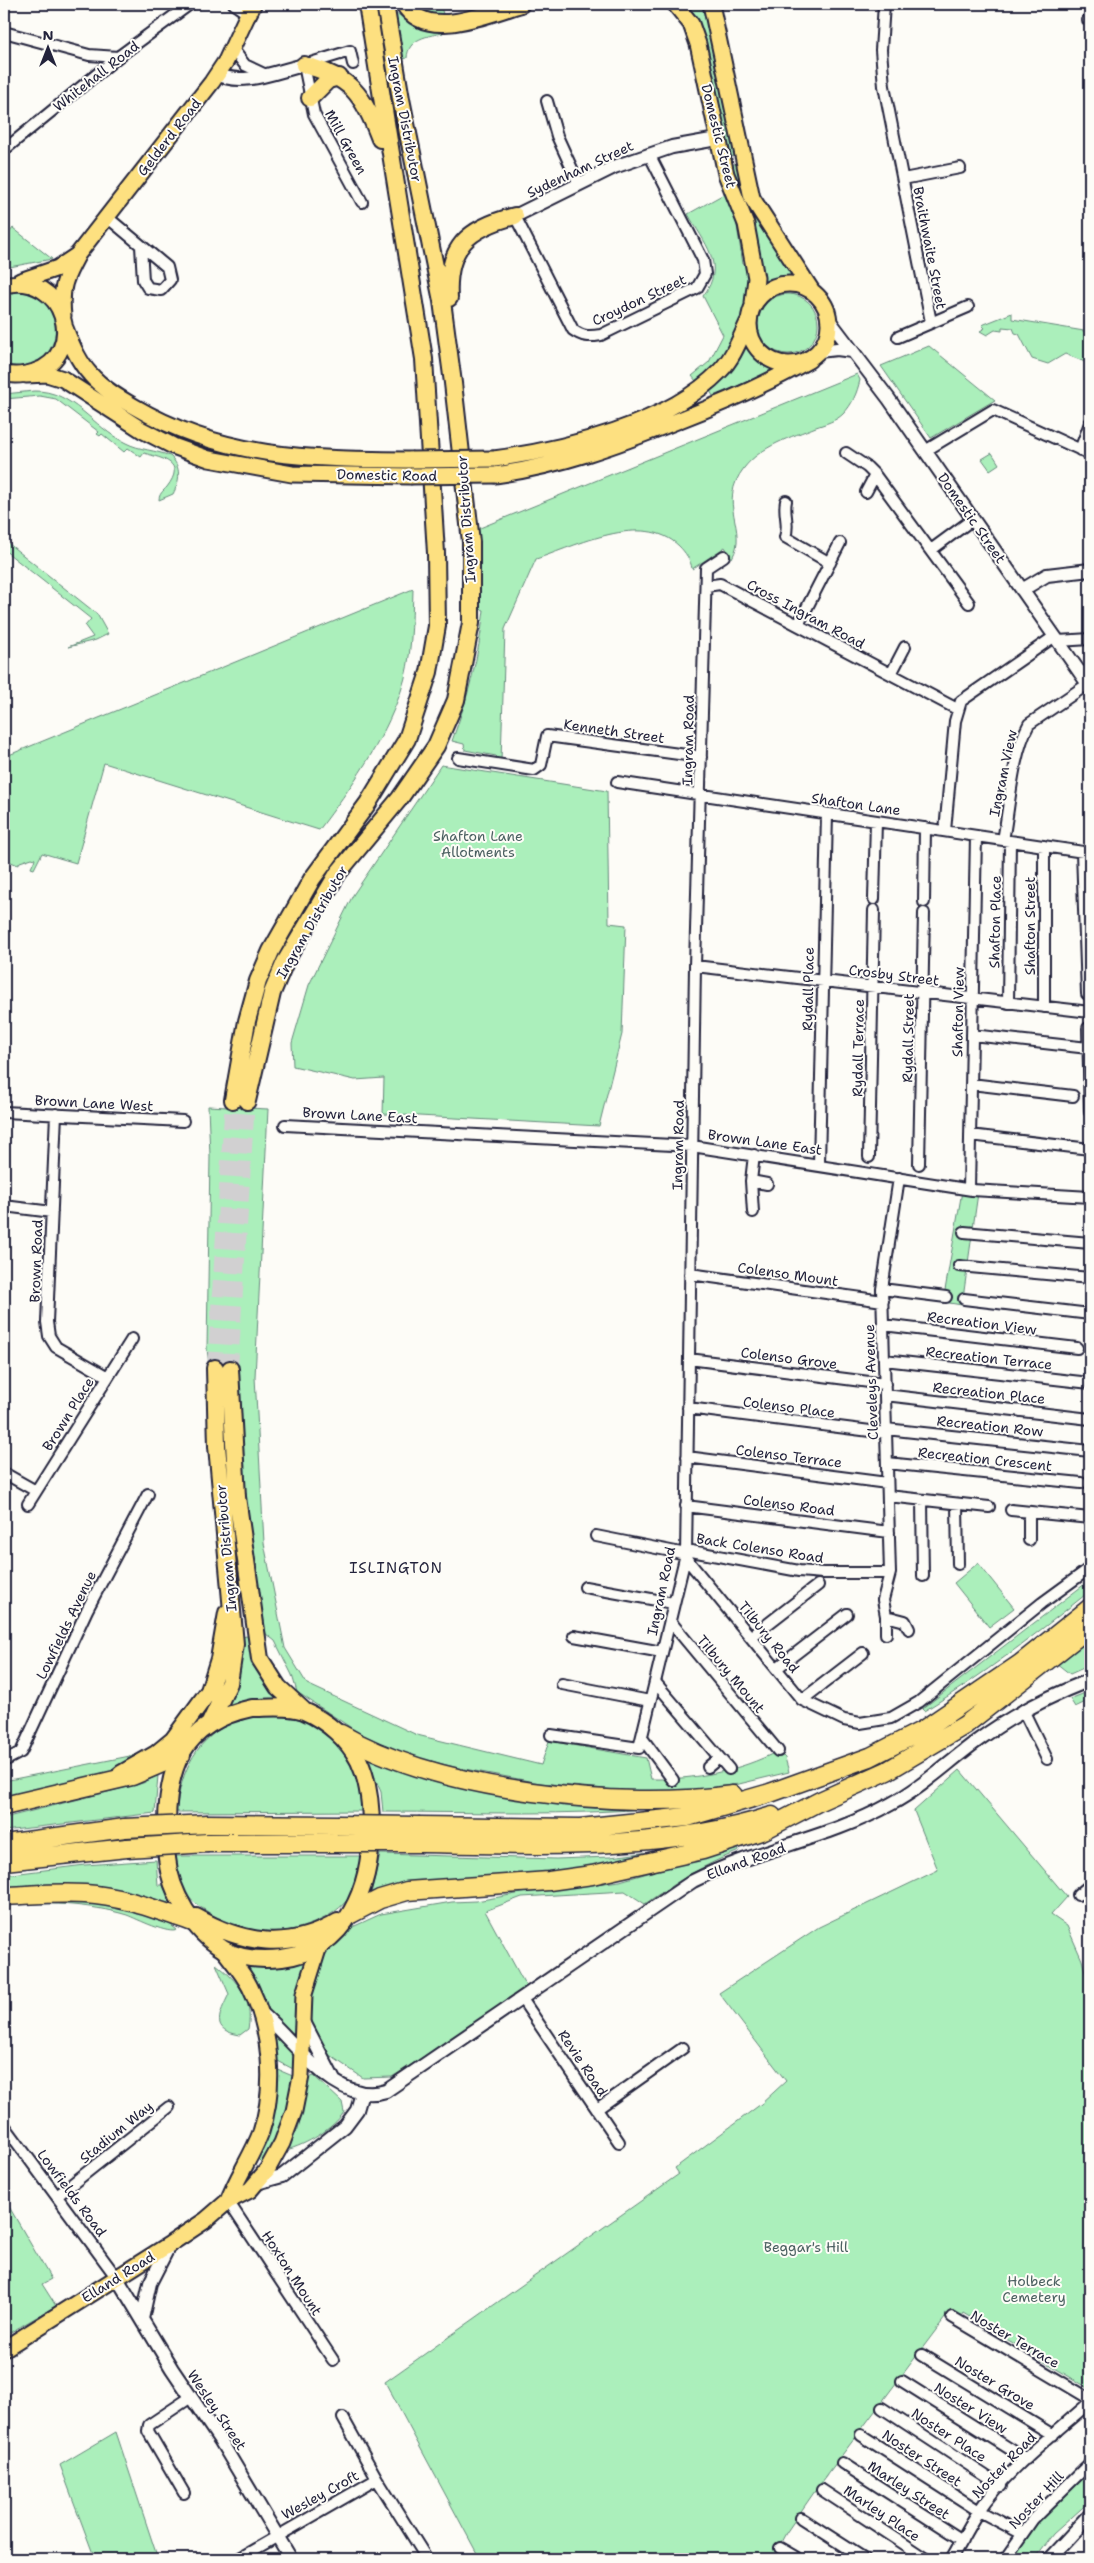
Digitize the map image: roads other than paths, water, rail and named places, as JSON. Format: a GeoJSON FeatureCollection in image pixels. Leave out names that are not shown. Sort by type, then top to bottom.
{"type":"FeatureCollection","features":[{"type":"Feature","properties":{"kind":"highway","name":"Ingram Distributor"},"geometry":{"type":"LineString","coordinates":[[367,4],[424,359],[438,591],[433,650],[423,693],[407,739],[368,803],[312,879],[271,951],[258,981],[247,1021],[240,1100],[272,993],[285,962],[338,873],[400,798],[436,746],[456,700],[471,623],[472,568],[454,383],[442,301],[400,99],[385,4]]}},
{"type":"Feature","properties":{"kind":"highway"},"geometry":{"type":"LineString","coordinates":[[404,4],[421,19],[440,24],[521,4]]}},
{"type":"Feature","properties":{"kind":"highway"},"geometry":{"type":"LineString","coordinates":[[304,65],[339,77],[360,95],[368,108],[394,174]]}},
{"type":"Feature","properties":{"kind":"highway"},"geometry":{"type":"LineString","coordinates":[[310,98],[328,80],[339,77]]}},
{"type":"Feature","properties":{"kind":"highway"},"geometry":{"type":"LineString","coordinates":[[454,383],[448,282],[453,260],[462,243],[476,229],[490,222],[515,216]]}},
{"type":"Feature","properties":{"kind":"highway","name":"Ingram Distributor"},"geometry":{"type":"LineString","coordinates":[[210,1723],[229,1683],[235,1644],[217,1446],[222,1369],[236,1497],[260,1659],[278,1687],[302,1710]]}},
{"type":"Feature","properties":{"kind":"highway"},"geometry":{"type":"LineString","coordinates":[[108,1781],[156,1754],[173,1740],[209,1691],[219,1659],[228,1608],[228,1573]]}},
{"type":"Feature","properties":{"kind":"highway"},"geometry":{"type":"LineString","coordinates":[[4,1844],[125,1828],[208,1824],[338,1834],[421,1835],[580,1828],[687,1817],[737,1804],[817,1778],[870,1757],[923,1730],[1020,1664],[1090,1608]]}},
{"type":"Feature","properties":{"kind":"highway"},"geometry":{"type":"LineString","coordinates":[[4,1896],[85,1894],[114,1898],[190,1917],[248,1940],[275,1941],[310,1934],[336,1924],[380,1899],[407,1891],[549,1881],[634,1867],[703,1850],[764,1830],[820,1801],[887,1771],[965,1725],[1090,1628]]}},
{"type":"Feature","properties":{"kind":"highway"},"geometry":{"type":"LineString","coordinates":[[340,1734],[358,1760],[369,1795],[371,1816],[371,1848],[368,1869],[364,1888],[351,1914],[319,1946],[296,1955],[267,1959],[237,1954],[223,1949],[190,1917],[177,1894],[167,1859],[167,1809],[174,1774],[181,1755],[210,1723],[234,1712],[252,1708],[302,1710],[322,1720],[340,1734],[369,1751],[412,1767],[516,1789],[585,1798],[699,1800],[742,1794],[817,1778]]}},
{"type":"Feature","properties":{"kind":"highway"},"geometry":{"type":"LineString","coordinates":[[4,1806],[132,1776],[181,1755]]}},
{"type":"Feature","properties":{"kind":"highway"},"geometry":{"type":"LineString","coordinates":[[421,1835],[558,1846],[634,1842],[720,1830],[820,1801]]}},
{"type":"Feature","properties":{"kind":"highway"},"geometry":{"type":"LineString","coordinates":[[4,1861],[127,1848],[338,1834]]}},
{"type":"Feature","properties":{"kind":"main road","name":"Domestic Street"},"geometry":{"type":"LineString","coordinates":[[675,4],[684,12],[696,38],[726,174],[746,224],[756,278],[753,303]]}},
{"type":"Feature","properties":{"kind":"main road","name":"Domestic Street"},"geometry":{"type":"LineString","coordinates":[[711,4],[752,198],[812,291]]}},
{"type":"Feature","properties":{"kind":"main road","name":"Gelderd Road"},"geometry":{"type":"LineString","coordinates":[[64,322],[60,295],[63,282],[78,254],[217,74],[251,9]]}},
{"type":"Feature","properties":{"kind":"main road","name":"Gelderd Road"},"geometry":{"type":"LineString","coordinates":[[7,284],[58,268],[78,254]]}},
{"type":"Feature","properties":{"kind":"main road"},"geometry":{"type":"LineString","coordinates":[[7,284],[33,285],[49,294],[64,322],[59,351],[50,362],[39,370],[13,375]]}},
{"type":"Feature","properties":{"kind":"main road"},"geometry":{"type":"LineString","coordinates":[[778,285],[802,286],[812,291],[820,299],[829,320],[829,331],[814,355],[797,364],[785,365],[773,362],[762,356],[754,346],[749,335],[748,322],[753,303],[767,290],[778,285]]}},
{"type":"Feature","properties":{"kind":"main road","name":"Domestic Road"},"geometry":{"type":"LineString","coordinates":[[64,322],[82,365],[100,384],[150,416],[182,431],[224,444],[295,458],[410,460],[494,459],[539,453],[637,422],[679,402],[720,371],[731,357],[748,322]]}},
{"type":"Feature","properties":{"kind":"main road","name":"Domestic Road"},"geometry":{"type":"LineString","coordinates":[[13,375],[47,374],[63,379],[142,430],[173,446],[209,459],[292,474],[495,475],[534,470],[574,459],[639,436],[773,381],[814,355]]}},
{"type":"Feature","properties":{"kind":"main road","name":"Elland Road"},"geometry":{"type":"LineString","coordinates":[[4,2349],[170,2244],[206,2220],[228,2201],[250,2190],[257,2183],[273,2160],[288,2129],[298,2096],[302,2054],[304,1994],[319,1946]]}},
{"type":"Feature","properties":{"kind":"main road","name":"Elland Road"},"geometry":{"type":"LineString","coordinates":[[223,1949],[249,1985],[259,2011],[268,2064],[269,2088],[260,2132],[236,2179],[228,2201]]}},
{"type":"Feature","properties":{"kind":"street","name":"Whitehall Road"},"geometry":{"type":"LineString","coordinates":[[4,150],[118,57],[190,4]]}},
{"type":"Feature","properties":{"kind":"street"},"geometry":{"type":"LineString","coordinates":[[234,4],[251,9]]}},
{"type":"Feature","properties":{"kind":"street","name":"Braithwaite Street"},"geometry":{"type":"LineString","coordinates":[[884,4],[881,50],[884,86],[931,322]]}},
{"type":"Feature","properties":{"kind":"street"},"geometry":{"type":"LineString","coordinates":[[4,32],[89,55],[118,57]]}},
{"type":"Feature","properties":{"kind":"street"},"geometry":{"type":"LineString","coordinates":[[232,48],[246,65],[264,74]]}},
{"type":"Feature","properties":{"kind":"street"},"geometry":{"type":"LineString","coordinates":[[217,74],[232,80],[304,65],[350,51],[353,64]]}},
{"type":"Feature","properties":{"kind":"street","name":"Mill Green"},"geometry":{"type":"LineString","coordinates":[[304,65],[310,98],[320,127],[362,202]]}},
{"type":"Feature","properties":{"kind":"street"},"geometry":{"type":"LineString","coordinates":[[547,101],[558,136],[579,184]]}},
{"type":"Feature","properties":{"kind":"street","name":"Sydenham Street"},"geometry":{"type":"LineString","coordinates":[[515,216],[579,184],[649,154],[718,139]]}},
{"type":"Feature","properties":{"kind":"street","name":"Croydon Street"},"geometry":{"type":"LineString","coordinates":[[515,216],[573,330],[580,336],[601,335],[697,288],[705,274],[703,260],[649,154]]}},
{"type":"Feature","properties":{"kind":"street","name":"Braithwaite Street"},"geometry":{"type":"LineString","coordinates":[[903,179],[960,168]]}},
{"type":"Feature","properties":{"kind":"street"},"geometry":{"type":"LineString","coordinates":[[107,217],[141,246]]}},
{"type":"Feature","properties":{"kind":"street","name":"Braithwaite Street"},"geometry":{"type":"LineString","coordinates":[[898,337],[968,307]]}},
{"type":"Feature","properties":{"kind":"street","name":"Domestic Street"},"geometry":{"type":"LineString","coordinates":[[829,320],[925,451],[1056,638],[1085,671],[1089,685]]}},
{"type":"Feature","properties":{"kind":"street"},"geometry":{"type":"LineString","coordinates":[[814,355],[837,349],[852,351]]}},
{"type":"Feature","properties":{"kind":"street"},"geometry":{"type":"LineString","coordinates":[[925,451],[993,410],[1085,452],[1090,423]]}},
{"type":"Feature","properties":{"kind":"street"},"geometry":{"type":"LineString","coordinates":[[846,453],[867,467],[875,475],[970,603]]}},
{"type":"Feature","properties":{"kind":"street"},"geometry":{"type":"LineString","coordinates":[[866,492],[875,475]]}},
{"type":"Feature","properties":{"kind":"street"},"geometry":{"type":"LineString","coordinates":[[786,501],[784,510],[789,528],[785,537],[830,563]]}},
{"type":"Feature","properties":{"kind":"street"},"geometry":{"type":"LineString","coordinates":[[931,550],[973,519]]}},
{"type":"Feature","properties":{"kind":"street"},"geometry":{"type":"LineString","coordinates":[[798,625],[840,543]]}},
{"type":"Feature","properties":{"kind":"street","name":"Ingram Road"},"geometry":{"type":"LineString","coordinates":[[642,1738],[685,1554],[695,966],[706,568],[724,556]]}},
{"type":"Feature","properties":{"kind":"street"},"geometry":{"type":"LineString","coordinates":[[1022,590],[1047,574],[1090,570]]}},
{"type":"Feature","properties":{"kind":"street","name":"Cross Ingram Road"},"geometry":{"type":"LineString","coordinates":[[706,586],[720,584],[957,709]]}},
{"type":"Feature","properties":{"kind":"street"},"geometry":{"type":"LineString","coordinates":[[945,831],[957,709],[968,695],[1056,638],[1090,640]]}},
{"type":"Feature","properties":{"kind":"street"},"geometry":{"type":"LineString","coordinates":[[891,674],[905,647]]}},
{"type":"Feature","properties":{"kind":"street","name":"Ingram View"},"geometry":{"type":"LineString","coordinates":[[1007,840],[1016,767],[1025,732],[1029,724],[1089,685]]}},
{"type":"Feature","properties":{"kind":"street","name":"Kenneth Street"},"geometry":{"type":"LineString","coordinates":[[458,758],[534,770],[539,768],[543,759],[547,736],[701,757]]}},
{"type":"Feature","properties":{"kind":"street","name":"Shafton Lane"},"geometry":{"type":"LineString","coordinates":[[617,782],[1086,852]]}},
{"type":"Feature","properties":{"kind":"street","name":"Rydall Place"},"geometry":{"type":"LineString","coordinates":[[819,1164],[827,814]]}},
{"type":"Feature","properties":{"kind":"street"},"geometry":{"type":"LineString","coordinates":[[874,899],[876,821]]}},
{"type":"Feature","properties":{"kind":"street","name":"Rydall Street"},"geometry":{"type":"LineString","coordinates":[[919,1164],[926,828]]}},
{"type":"Feature","properties":{"kind":"street","name":"Shafton View"},"geometry":{"type":"LineString","coordinates":[[969,1189],[976,836]]}},
{"type":"Feature","properties":{"kind":"street","name":"Shafton Place"},"geometry":{"type":"LineString","coordinates":[[1007,840],[1008,1003]]}},
{"type":"Feature","properties":{"kind":"street","name":"Shafton Street"},"geometry":{"type":"LineString","coordinates":[[1044,846],[1044,1007]]}},
{"type":"Feature","properties":{"kind":"street"},"geometry":{"type":"LineString","coordinates":[[1086,852],[1087,994]]}},
{"type":"Feature","properties":{"kind":"street","name":"Rydall Terrace"},"geometry":{"type":"LineString","coordinates":[[869,1157],[874,910]]}},
{"type":"Feature","properties":{"kind":"street","name":"Crosby Street"},"geometry":{"type":"LineString","coordinates":[[695,966],[1090,1012]]}},
{"type":"Feature","properties":{"kind":"street"},"geometry":{"type":"LineString","coordinates":[[1088,1028],[1090,1112]]}},
{"type":"Feature","properties":{"kind":"street"},"geometry":{"type":"LineString","coordinates":[[972,1035],[1088,1048]]}},
{"type":"Feature","properties":{"kind":"street"},"geometry":{"type":"LineString","coordinates":[[971,1084],[1073,1096]]}},
{"type":"Feature","properties":{"kind":"street","name":"Brown Lane West"},"geometry":{"type":"LineString","coordinates":[[4,1112],[183,1121]]}},
{"type":"Feature","properties":{"kind":"street","name":"Brown Road"},"geometry":{"type":"LineString","coordinates":[[56,1114],[49,1336],[56,1347],[108,1377]]}},
{"type":"Feature","properties":{"kind":"street","name":"Brown Lane East"},"geometry":{"type":"LineString","coordinates":[[285,1125],[692,1146],[819,1164],[969,1189],[1090,1197]]}},
{"type":"Feature","properties":{"kind":"street"},"geometry":{"type":"LineString","coordinates":[[970,1135],[1090,1149]]}},
{"type":"Feature","properties":{"kind":"street"},"geometry":{"type":"LineString","coordinates":[[753,1212],[751,1181],[754,1155]]}},
{"type":"Feature","properties":{"kind":"street","name":"Cleveleys Avenue"},"geometry":{"type":"LineString","coordinates":[[886,1634],[886,1616],[883,1600],[890,1573],[882,1289],[899,1178]]}},
{"type":"Feature","properties":{"kind":"street"},"geometry":{"type":"LineString","coordinates":[[751,1181],[766,1184]]}},
{"type":"Feature","properties":{"kind":"street"},"geometry":{"type":"LineString","coordinates":[[4,1206],[52,1212]]}},
{"type":"Feature","properties":{"kind":"street"},"geometry":{"type":"LineString","coordinates":[[964,1232],[1090,1243]]}},
{"type":"Feature","properties":{"kind":"street"},"geometry":{"type":"LineString","coordinates":[[959,1266],[1090,1278]]}},
{"type":"Feature","properties":{"kind":"street","name":"Colenso Mount"},"geometry":{"type":"LineString","coordinates":[[690,1274],[883,1301]]}},
{"type":"Feature","properties":{"kind":"street"},"geometry":{"type":"LineString","coordinates":[[882,1289],[946,1297]]}},
{"type":"Feature","properties":{"kind":"street"},"geometry":{"type":"LineString","coordinates":[[964,1300],[1090,1314]]}},
{"type":"Feature","properties":{"kind":"street","name":"Recreation View"},"geometry":{"type":"LineString","coordinates":[[883,1325],[1077,1348]]}},
{"type":"Feature","properties":{"kind":"street","name":"Brown Place"},"geometry":{"type":"LineString","coordinates":[[28,1504],[132,1339]]}},
{"type":"Feature","properties":{"kind":"street","name":"Colenso Grove"},"geometry":{"type":"LineString","coordinates":[[689,1359],[885,1384]]}},
{"type":"Feature","properties":{"kind":"street","name":"Recreation Terrace"},"geometry":{"type":"LineString","coordinates":[[884,1360],[1090,1383]]}},
{"type":"Feature","properties":{"kind":"street","name":"Recreation Place"},"geometry":{"type":"LineString","coordinates":[[885,1395],[1090,1419]]}},
{"type":"Feature","properties":{"kind":"street","name":"Colenso Place"},"geometry":{"type":"LineString","coordinates":[[688,1408],[886,1431]]}},
{"type":"Feature","properties":{"kind":"street","name":"Recreation Row"},"geometry":{"type":"LineString","coordinates":[[886,1431],[1090,1451]]}},
{"type":"Feature","properties":{"kind":"street","name":"Colenso Terrace"},"geometry":{"type":"LineString","coordinates":[[687,1457],[888,1483]]}},
{"type":"Feature","properties":{"kind":"street","name":"Recreation Crescent"},"geometry":{"type":"LineString","coordinates":[[887,1463],[1080,1483]]}},
{"type":"Feature","properties":{"kind":"street"},"geometry":{"type":"LineString","coordinates":[[4,1473],[36,1491]]}},
{"type":"Feature","properties":{"kind":"street","name":"Lowfields Avenue"},"geometry":{"type":"LineString","coordinates":[[4,1760],[20,1752],[87,1610],[148,1494]]}},
{"type":"Feature","properties":{"kind":"street"},"geometry":{"type":"LineString","coordinates":[[888,1496],[990,1507]]}},
{"type":"Feature","properties":{"kind":"street"},"geometry":{"type":"LineString","coordinates":[[922,1500],[923,1576]]}},
{"type":"Feature","properties":{"kind":"street"},"geometry":{"type":"LineString","coordinates":[[957,1504],[958,1564]]}},
{"type":"Feature","properties":{"kind":"street","name":"Colenso Road"},"geometry":{"type":"LineString","coordinates":[[686,1506],[889,1532]]}},
{"type":"Feature","properties":{"kind":"street"},"geometry":{"type":"LineString","coordinates":[[1011,1510],[1090,1518]]}},
{"type":"Feature","properties":{"kind":"street"},"geometry":{"type":"LineString","coordinates":[[1029,1512],[1029,1540]]}},
{"type":"Feature","properties":{"kind":"street","name":"Back Colenso Road"},"geometry":{"type":"LineString","coordinates":[[596,1536],[685,1554],[799,1571],[829,1574],[890,1573]]}},
{"type":"Feature","properties":{"kind":"street","name":"Tilbury Road"},"geometry":{"type":"LineString","coordinates":[[685,1554],[802,1700],[844,1720],[875,1722],[891,1718],[907,1710],[1090,1568]]}},
{"type":"Feature","properties":{"kind":"street"},"geometry":{"type":"LineString","coordinates":[[751,1637],[818,1585]]}},
{"type":"Feature","properties":{"kind":"street"},"geometry":{"type":"LineString","coordinates":[[585,1587],[673,1603]]}},
{"type":"Feature","properties":{"kind":"street"},"geometry":{"type":"LineString","coordinates":[[776,1668],[847,1614]]}},
{"type":"Feature","properties":{"kind":"street"},"geometry":{"type":"LineString","coordinates":[[886,1616],[905,1621],[909,1629]]}},
{"type":"Feature","properties":{"kind":"street","name":"Tilbury Mount"},"geometry":{"type":"LineString","coordinates":[[670,1621],[775,1748],[764,1753]]}},
{"type":"Feature","properties":{"kind":"street"},"geometry":{"type":"LineString","coordinates":[[574,1636],[662,1652]]}},
{"type":"Feature","properties":{"kind":"street"},"geometry":{"type":"LineString","coordinates":[[802,1700],[863,1653]]}},
{"type":"Feature","properties":{"kind":"street","name":"Elland Road"},"geometry":{"type":"LineString","coordinates":[[259,2011],[317,2069],[334,2080],[362,2092],[379,2093],[394,2087],[693,1881],[725,1866],[783,1846],[807,1841],[866,1818],[934,1777],[975,1742],[1023,1710],[1090,1680]]}},
{"type":"Feature","properties":{"kind":"street"},"geometry":{"type":"LineString","coordinates":[[655,1682],[729,1769]]}},
{"type":"Feature","properties":{"kind":"street"},"geometry":{"type":"LineString","coordinates":[[562,1684],[650,1701]]}},
{"type":"Feature","properties":{"kind":"street"},"geometry":{"type":"LineString","coordinates":[[1023,1710],[1047,1759]]}},
{"type":"Feature","properties":{"kind":"street"},"geometry":{"type":"LineString","coordinates":[[551,1735],[639,1748],[642,1738]]}},
{"type":"Feature","properties":{"kind":"street"},"geometry":{"type":"LineString","coordinates":[[642,1738],[673,1780]]}},
{"type":"Feature","properties":{"kind":"street"},"geometry":{"type":"LineString","coordinates":[[708,1767],[719,1758]]}},
{"type":"Feature","properties":{"kind":"street"},"geometry":{"type":"LineString","coordinates":[[654,1774],[663,1767]]}},
{"type":"Feature","properties":{"kind":"street"},"geometry":{"type":"LineString","coordinates":[[1078,1895],[1090,1885]]}},
{"type":"Feature","properties":{"kind":"street","name":"Revie Road"},"geometry":{"type":"LineString","coordinates":[[522,1999],[620,2142]]}},
{"type":"Feature","properties":{"kind":"street","name":"Elland Road"},"geometry":{"type":"LineString","coordinates":[[303,2020],[334,2080]]}},
{"type":"Feature","properties":{"kind":"street"},"geometry":{"type":"LineString","coordinates":[[597,2109],[683,2048]]}},
{"type":"Feature","properties":{"kind":"street","name":"Elland Road"},"geometry":{"type":"LineString","coordinates":[[257,2183],[282,2176],[291,2166],[345,2126],[357,2110],[362,2092]]}},
{"type":"Feature","properties":{"kind":"street","name":"Stadium Way"},"geometry":{"type":"LineString","coordinates":[[57,2196],[169,2107]]}},
{"type":"Feature","properties":{"kind":"street","name":"Lowfields Road"},"geometry":{"type":"LineString","coordinates":[[4,2125],[116,2278]]}},
{"type":"Feature","properties":{"kind":"street","name":"Hoxton Mount"},"geometry":{"type":"LineString","coordinates":[[228,2201],[334,2360]]}},
{"type":"Feature","properties":{"kind":"street"},"geometry":{"type":"LineString","coordinates":[[142,2320],[148,2288],[170,2244]]}},
{"type":"Feature","properties":{"kind":"street","name":"Wesley Street"},"geometry":{"type":"LineString","coordinates":[[116,2278],[220,2440],[291,2559]]}},
{"type":"Feature","properties":{"kind":"street","name":"Noster Terrace"},"geometry":{"type":"LineString","coordinates":[[952,2317],[1090,2400]]}},
{"type":"Feature","properties":{"kind":"street","name":"Noster Grove"},"geometry":{"type":"LineString","coordinates":[[922,2355],[1053,2435]]}},
{"type":"Feature","properties":{"kind":"street","name":"Noster View"},"geometry":{"type":"LineString","coordinates":[[902,2381],[1026,2459]]}},
{"type":"Feature","properties":{"kind":"street"},"geometry":{"type":"LineString","coordinates":[[184,2493],[148,2431],[149,2425],[191,2397]]}},
{"type":"Feature","properties":{"kind":"street","name":"Noster Road"},"geometry":{"type":"LineString","coordinates":[[951,2559],[979,2511],[1026,2459],[1090,2400]]}},
{"type":"Feature","properties":{"kind":"street","name":"Noster Place"},"geometry":{"type":"LineString","coordinates":[[882,2408],[1001,2486]]}},
{"type":"Feature","properties":{"kind":"street","name":"Wesley Croft"},"geometry":{"type":"LineString","coordinates":[[343,2418],[377,2479],[427,2559]]}},
{"type":"Feature","properties":{"kind":"street","name":"Noster Street"},"geometry":{"type":"LineString","coordinates":[[862,2436],[979,2511],[1021,2533]]}},
{"type":"Feature","properties":{"kind":"street","name":"Marley Street"},"geometry":{"type":"LineString","coordinates":[[842,2463],[962,2540]]}},
{"type":"Feature","properties":{"kind":"street","name":"Noster Hill"},"geometry":{"type":"LineString","coordinates":[[1005,2559],[1021,2533],[1090,2463]]}},
{"type":"Feature","properties":{"kind":"street","name":"Wesley Croft"},"geometry":{"type":"LineString","coordinates":[[238,2559],[277,2534],[377,2479]]}},
{"type":"Feature","properties":{"kind":"street","name":"Marley Place"},"geometry":{"type":"LineString","coordinates":[[822,2490],[926,2559]]}},
{"type":"Feature","properties":{"kind":"street"},"geometry":{"type":"LineString","coordinates":[[1053,2558],[1090,2516]]}},
{"type":"Feature","properties":{"kind":"street"},"geometry":{"type":"LineString","coordinates":[[801,2518],[865,2559]]}},
{"type":"Feature","properties":{"kind":"street"},"geometry":{"type":"LineString","coordinates":[[780,2548],[799,2559]]}},
{"type":"Feature","properties":{"kind":"tunnel"},"geometry":{"type":"LineString","coordinates":[[215,1368],[233,1100]]}},
{"type":"Feature","properties":{"kind":"tunnel"},"geometry":{"type":"LineString","coordinates":[[230,1369],[247,1101]]}},
{"type":"Feature","properties":{"kind":"district","name":"ISLINGTON"},"geometry":{"type":"Point","coordinates":[396,1568]}},
{"type":"Feature","properties":{"kind":"park label","name":"Shafton Lane Allotments"},"geometry":{"type":"Point","coordinates":[478,844]}},
{"type":"Feature","properties":{"kind":"park label","name":"Beggar's Hill"},"geometry":{"type":"Point","coordinates":[806,2247]}},
{"type":"Feature","properties":{"kind":"park label","name":"Holbeck Cemetery"},"geometry":{"type":"Point","coordinates":[1034,2290]}}]}
